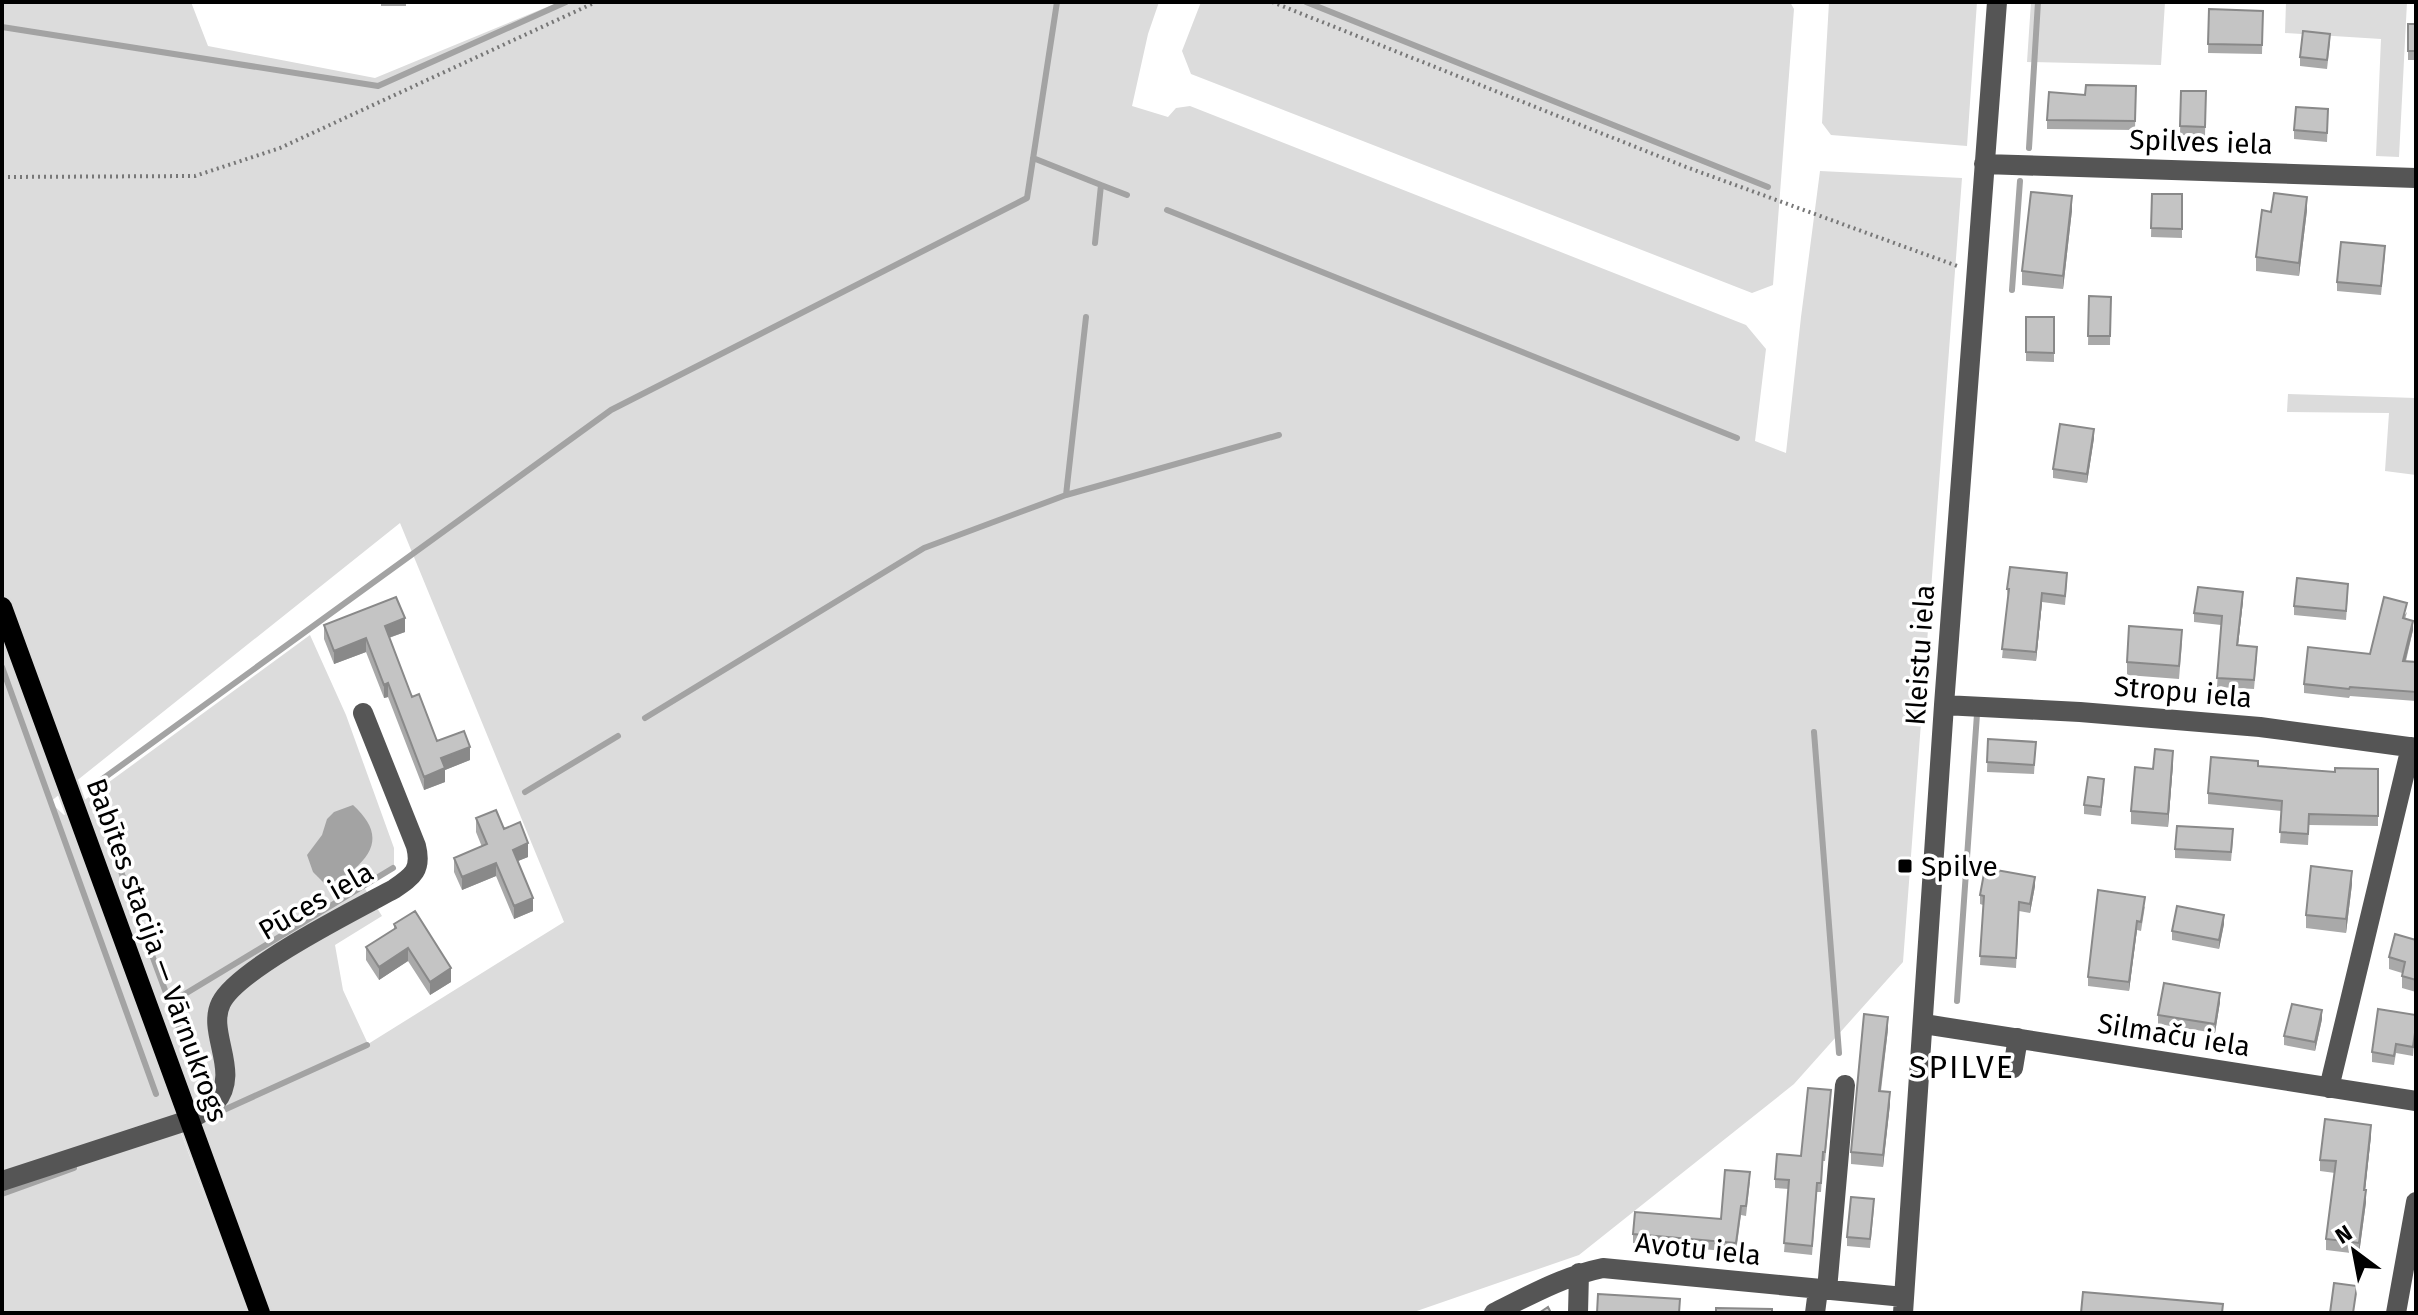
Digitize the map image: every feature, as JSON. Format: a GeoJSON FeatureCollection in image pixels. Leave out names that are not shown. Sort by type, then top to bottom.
{"type":"FeatureCollection","features":[{"type":"Feature","properties":{"kind":"main road","name":"Babītes stacija — Vārnukrogs"},"geometry":{"type":"LineString","coordinates":[[2,607],[260,1313]]}},
{"type":"Feature","properties":{"kind":"street","name":"Kleistu iela"},"geometry":{"type":"LineString","coordinates":[[1904,1305],[1944,705],[1997,2]]}},
{"type":"Feature","properties":{"kind":"street","name":"Spilves iela"},"geometry":{"type":"LineString","coordinates":[[1984,164],[2416,178]]}},
{"type":"Feature","properties":{"kind":"street","name":"Stropu iela"},"geometry":{"type":"LineString","coordinates":[[1944,705],[2080,712],[2260,727],[2413,748]]}},
{"type":"Feature","properties":{"kind":"street","name":"Pūces iela"},"geometry":{"type":"LineString","coordinates":[[189,1120],[215,1103],[227,1078],[217,1017],[220,1004],[229,992],[257,967],[394,889],[411,877],[417,868],[419,859],[416,846],[363,713]]}},
{"type":"Feature","properties":{"kind":"street"},"geometry":{"type":"LineString","coordinates":[[2329,1088],[2413,748]]}},
{"type":"Feature","properties":{"kind":"street","name":"Silmaču iela"},"geometry":{"type":"LineString","coordinates":[[1924,1024],[2416,1101]]}},
{"type":"Feature","properties":{"kind":"street"},"geometry":{"type":"LineString","coordinates":[[2013,1068],[2018,1038]]}},
{"type":"Feature","properties":{"kind":"street"},"geometry":{"type":"LineString","coordinates":[[1815,1313],[1823,1290],[1845,1085]]}},
{"type":"Feature","properties":{"kind":"street"},"geometry":{"type":"LineString","coordinates":[[2,1181],[189,1120]]}},
{"type":"Feature","properties":{"kind":"street"},"geometry":{"type":"LineString","coordinates":[[2396,1313],[2416,1202]]}},
{"type":"Feature","properties":{"kind":"street","name":"Avotu iela"},"geometry":{"type":"LineString","coordinates":[[1494,1313],[1579,1273],[1603,1268],[1823,1290],[1904,1305]]}},
{"type":"Feature","properties":{"kind":"street"},"geometry":{"type":"LineString","coordinates":[[1578,1313],[1579,1273]]}},
{"type":"Feature","properties":{"kind":"path"},"geometry":{"type":"LineString","coordinates":[[2,177],[195,176],[280,148],[596,2]]}},
{"type":"Feature","properties":{"kind":"path"},"geometry":{"type":"LineString","coordinates":[[1272,2],[1686,167],[1976,272]]}},
{"type":"Feature","properties":{"kind":"shaded area"},"geometry":{"type":"Polygon","coordinates":[[[2,2],[191,2],[208,46],[375,78],[559,2],[1159,2],[1148,34],[1132,106],[1168,117],[1176,108],[1190,106],[1746,325],[1766,349],[1755,441],[1786,453],[1820,171],[1962,178],[1903,962],[1794,1084],[1579,1255],[1411,1313],[271,1313],[201,1121],[180,1130],[248,1313],[2,1313],[2,2]],[[400,523],[50,802],[64,815],[310,635],[346,715],[394,848],[394,866],[362,884],[382,916],[335,945],[343,990],[368,1044],[564,922],[400,523]]]}},
{"type":"Feature","properties":{"kind":"shaded area"},"geometry":{"type":"Polygon","coordinates":[[[1201,2],[1790,2],[1794,9],[1773,285],[1752,293],[1191,74],[1182,51],[1201,2]]]}},
{"type":"Feature","properties":{"kind":"shaded area"},"geometry":{"type":"Polygon","coordinates":[[[1829,2],[1977,2],[1967,146],[1831,135],[1822,123],[1829,2]]]}},
{"type":"Feature","properties":{"kind":"shaded area"},"geometry":{"type":"Polygon","coordinates":[[[2031,2],[2165,2],[2161,65],[2027,62],[2031,2]]]}},
{"type":"Feature","properties":{"kind":"shaded area"},"geometry":{"type":"Polygon","coordinates":[[[2286,2],[2407,2],[2399,157],[2376,156],[2381,39],[2285,33],[2286,2]]]}},
{"type":"Feature","properties":{"kind":"shaded area"},"geometry":{"type":"Polygon","coordinates":[[[2288,394],[2416,398],[2416,475],[2385,471],[2389,413],[2287,412],[2288,394]]]}},
{"type":"Feature","properties":{"kind":"shaded area"},"geometry":{"type":"Polygon","coordinates":[[[353,805],[371,830],[371,846],[353,870],[339,879],[324,883],[313,872],[307,855],[322,835],[327,819],[334,812],[353,805]]]}},
{"type":"Feature","properties":{"kind":"building"},"geometry":{"type":"Polygon","coordinates":[[[2209,9],[2263,11],[2262,45],[2208,44],[2209,9]]]}},
{"type":"Feature","properties":{"kind":"building"},"geometry":{"type":"Polygon","coordinates":[[[2408,24],[2416,24],[2416,51],[2408,51],[2408,24]]]}},
{"type":"Feature","properties":{"kind":"building"},"geometry":{"type":"Polygon","coordinates":[[[2303,31],[2330,34],[2327,60],[2300,57],[2303,31]]]}},
{"type":"Feature","properties":{"kind":"building"},"geometry":{"type":"Polygon","coordinates":[[[2086,85],[2136,86],[2135,121],[2047,120],[2049,92],[2085,95],[2086,85]]]}},
{"type":"Feature","properties":{"kind":"building"},"geometry":{"type":"Polygon","coordinates":[[[2181,91],[2206,91],[2205,127],[2180,126],[2181,91]]]}},
{"type":"Feature","properties":{"kind":"building"},"geometry":{"type":"Polygon","coordinates":[[[2296,107],[2328,109],[2327,133],[2294,130],[2296,107]]]}},
{"type":"Feature","properties":{"kind":"building"},"geometry":{"type":"Polygon","coordinates":[[[2031,192],[2072,196],[2063,276],[2022,271],[2031,192]]]}},
{"type":"Feature","properties":{"kind":"building"},"geometry":{"type":"Polygon","coordinates":[[[2274,193],[2307,197],[2299,263],[2256,257],[2262,210],[2271,212],[2274,193]]]}},
{"type":"Feature","properties":{"kind":"building"},"geometry":{"type":"Polygon","coordinates":[[[2152,194],[2182,194],[2182,229],[2151,228],[2152,194]]]}},
{"type":"Feature","properties":{"kind":"building"},"geometry":{"type":"Polygon","coordinates":[[[2341,242],[2385,246],[2381,286],[2337,282],[2341,242]]]}},
{"type":"Feature","properties":{"kind":"building"},"geometry":{"type":"Polygon","coordinates":[[[2089,296],[2111,297],[2110,336],[2088,336],[2089,296]]]}},
{"type":"Feature","properties":{"kind":"building"},"geometry":{"type":"Polygon","coordinates":[[[2026,317],[2054,317],[2054,353],[2026,352],[2026,317]]]}},
{"type":"Feature","properties":{"kind":"building"},"geometry":{"type":"Polygon","coordinates":[[[2060,424],[2094,429],[2087,474],[2053,469],[2060,424]]]}},
{"type":"Feature","properties":{"kind":"building"},"geometry":{"type":"Polygon","coordinates":[[[2010,567],[2067,573],[2065,596],[2042,593],[2036,652],[2002,649],[2010,567]]]}},
{"type":"Feature","properties":{"kind":"building"},"geometry":{"type":"Polygon","coordinates":[[[2297,578],[2348,584],[2346,611],[2294,606],[2297,578]]]}},
{"type":"Feature","properties":{"kind":"building"},"geometry":{"type":"Polygon","coordinates":[[[2198,587],[2243,592],[2237,645],[2257,647],[2254,680],[2217,678],[2222,616],[2194,613],[2198,587]]]}},
{"type":"Feature","properties":{"kind":"building"},"geometry":{"type":"Polygon","coordinates":[[[396,597],[405,618],[385,626],[412,697],[419,694],[437,741],[464,731],[470,747],[441,758],[445,768],[424,777],[388,683],[384,685],[366,638],[334,651],[324,625],[396,597]]]}},
{"type":"Feature","properties":{"kind":"building"},"geometry":{"type":"Polygon","coordinates":[[[2384,597],[2407,603],[2403,618],[2413,621],[2403,661],[2416,662],[2416,692],[2304,684],[2308,647],[2370,654],[2384,597]]]}},
{"type":"Feature","properties":{"kind":"building"},"geometry":{"type":"Polygon","coordinates":[[[2129,626],[2182,630],[2179,666],[2127,662],[2129,626]]]}},
{"type":"Feature","properties":{"kind":"building"},"geometry":{"type":"Polygon","coordinates":[[[1988,739],[2036,742],[2034,765],[1987,762],[1988,739]]]}},
{"type":"Feature","properties":{"kind":"building"},"geometry":{"type":"Polygon","coordinates":[[[2155,749],[2173,751],[2168,814],[2131,811],[2135,767],[2153,769],[2155,749]]]}},
{"type":"Feature","properties":{"kind":"building"},"geometry":{"type":"Polygon","coordinates":[[[2211,757],[2258,761],[2258,766],[2335,772],[2335,768],[2378,769],[2378,816],[2309,814],[2308,834],[2280,832],[2282,801],[2208,793],[2211,757]]]}},
{"type":"Feature","properties":{"kind":"building"},"geometry":{"type":"Polygon","coordinates":[[[2088,777],[2104,779],[2101,807],[2084,805],[2088,777]]]}},
{"type":"Feature","properties":{"kind":"building"},"geometry":{"type":"Polygon","coordinates":[[[496,810],[504,829],[520,822],[528,843],[513,850],[533,898],[514,906],[496,863],[462,877],[454,858],[487,844],[476,818],[496,810]]]}},
{"type":"Feature","properties":{"kind":"building"},"geometry":{"type":"Polygon","coordinates":[[[2177,826],[2233,829],[2231,852],[2175,849],[2177,826]]]}},
{"type":"Feature","properties":{"kind":"building"},"geometry":{"type":"Polygon","coordinates":[[[2311,866],[2352,871],[2346,919],[2306,915],[2311,866]]]}},
{"type":"Feature","properties":{"kind":"building"},"geometry":{"type":"Polygon","coordinates":[[[1985,868],[2035,877],[2030,904],[2019,902],[2016,958],[1980,956],[1984,896],[1980,895],[1985,868]]]}},
{"type":"Feature","properties":{"kind":"building"},"geometry":{"type":"Polygon","coordinates":[[[2098,890],[2145,897],[2141,922],[2137,921],[2129,982],[2088,977],[2098,890]]]}},
{"type":"Feature","properties":{"kind":"building"},"geometry":{"type":"Polygon","coordinates":[[[2177,906],[2224,915],[2219,940],[2172,931],[2177,906]]]}},
{"type":"Feature","properties":{"kind":"building"},"geometry":{"type":"Polygon","coordinates":[[[415,911],[451,968],[430,982],[408,948],[379,967],[366,947],[396,928],[394,924],[415,911]]]}},
{"type":"Feature","properties":{"kind":"building"},"geometry":{"type":"Polygon","coordinates":[[[2395,934],[2416,940],[2416,980],[2402,976],[2405,962],[2389,957],[2395,934]]]}},
{"type":"Feature","properties":{"kind":"building"},"geometry":{"type":"Polygon","coordinates":[[[2164,983],[2220,993],[2215,1024],[2158,1015],[2164,983]]]}},
{"type":"Feature","properties":{"kind":"building"},"geometry":{"type":"Polygon","coordinates":[[[2292,1004],[2322,1010],[2315,1042],[2284,1036],[2292,1004]]]}},
{"type":"Feature","properties":{"kind":"building"},"geometry":{"type":"Polygon","coordinates":[[[2378,1009],[2416,1015],[2413,1047],[2396,1044],[2394,1056],[2372,1052],[2378,1009]]]}},
{"type":"Feature","properties":{"kind":"building"},"geometry":{"type":"Polygon","coordinates":[[[1864,1014],[1888,1017],[1879,1091],[1890,1092],[1883,1155],[1851,1152],[1864,1014]]]}},
{"type":"Feature","properties":{"kind":"building"},"geometry":{"type":"Polygon","coordinates":[[[1808,1088],[1831,1090],[1821,1183],[1817,1183],[1812,1246],[1784,1243],[1789,1180],[1775,1179],[1777,1154],[1801,1156],[1808,1088]]]}},
{"type":"Feature","properties":{"kind":"building"},"geometry":{"type":"Polygon","coordinates":[[[2325,1119],[2371,1125],[2359,1243],[2326,1239],[2336,1161],[2320,1160],[2325,1119]]]}},
{"type":"Feature","properties":{"kind":"building"},"geometry":{"type":"Polygon","coordinates":[[[1725,1170],[1750,1172],[1746,1206],[1741,1206],[1736,1243],[1633,1234],[1635,1212],[1721,1219],[1725,1170]]]}},
{"type":"Feature","properties":{"kind":"building"},"geometry":{"type":"Polygon","coordinates":[[[1851,1197],[1874,1199],[1870,1239],[1847,1237],[1851,1197]]]}},
{"type":"Feature","properties":{"kind":"building"},"geometry":{"type":"Polygon","coordinates":[[[2334,1283],[2357,1286],[2353,1313],[2330,1313],[2334,1283]]]}},
{"type":"Feature","properties":{"kind":"building"},"geometry":{"type":"Polygon","coordinates":[[[2083,1292],[2223,1304],[2222,1313],[2081,1313],[2083,1292]]]}},
{"type":"Feature","properties":{"kind":"building"},"geometry":{"type":"Polygon","coordinates":[[[1598,1294],[1680,1299],[1679,1313],[1597,1313],[1598,1294]]]}},
{"type":"Feature","properties":{"kind":"building"},"geometry":{"type":"Polygon","coordinates":[[[1716,1308],[1772,1309],[1772,1313],[1716,1313],[1716,1308]]]}},
{"type":"Feature","properties":{"kind":"waterway"},"geometry":{"type":"LineString","coordinates":[[2,27],[378,86],[566,2]]}},
{"type":"Feature","properties":{"kind":"waterway"},"geometry":{"type":"LineString","coordinates":[[97,783],[611,410],[1027,198],[1057,2]]}},
{"type":"Feature","properties":{"kind":"waterway"},"geometry":{"type":"LineString","coordinates":[[1306,2],[1768,187]]}},
{"type":"Feature","properties":{"kind":"waterway"},"geometry":{"type":"LineString","coordinates":[[2029,148],[2038,2]]}},
{"type":"Feature","properties":{"kind":"waterway"},"geometry":{"type":"LineString","coordinates":[[1033,158],[1101,185],[1095,243]]}},
{"type":"Feature","properties":{"kind":"waterway"},"geometry":{"type":"LineString","coordinates":[[2012,290],[2020,181]]}},
{"type":"Feature","properties":{"kind":"waterway"},"geometry":{"type":"LineString","coordinates":[[1101,185],[1127,195]]}},
{"type":"Feature","properties":{"kind":"waterway"},"geometry":{"type":"LineString","coordinates":[[1167,210],[1737,438]]}},
{"type":"Feature","properties":{"kind":"waterway"},"geometry":{"type":"LineString","coordinates":[[645,718],[924,548],[1066,495],[1086,317]]}},
{"type":"Feature","properties":{"kind":"waterway"},"geometry":{"type":"LineString","coordinates":[[1066,495],[1279,435]]}},
{"type":"Feature","properties":{"kind":"waterway"},"geometry":{"type":"LineString","coordinates":[[2,667],[156,1094]]}},
{"type":"Feature","properties":{"kind":"waterway"},"geometry":{"type":"LineString","coordinates":[[1957,1001],[1977,714]]}},
{"type":"Feature","properties":{"kind":"waterway"},"geometry":{"type":"LineString","coordinates":[[1814,732],[1839,1053]]}},
{"type":"Feature","properties":{"kind":"waterway"},"geometry":{"type":"LineString","coordinates":[[525,792],[618,736]]}},
{"type":"Feature","properties":{"kind":"waterway"},"geometry":{"type":"LineString","coordinates":[[100,815],[198,1079]]}},
{"type":"Feature","properties":{"kind":"waterway"},"geometry":{"type":"LineString","coordinates":[[170,1003],[393,868]]}},
{"type":"Feature","properties":{"kind":"waterway"},"geometry":{"type":"LineString","coordinates":[[215,1114],[367,1045]]}},
{"type":"Feature","properties":{"kind":"waterway"},"geometry":{"type":"LineString","coordinates":[[2,1194],[74,1168]]}},
{"type":"Feature","properties":{"kind":"place","name":"Spilve"},"geometry":{"type":"Point","coordinates":[1905,866]}},
{"type":"Feature","properties":{"kind":"district","name":"SPILVE"},"geometry":{"type":"Point","coordinates":[1962,1067]}}]}
